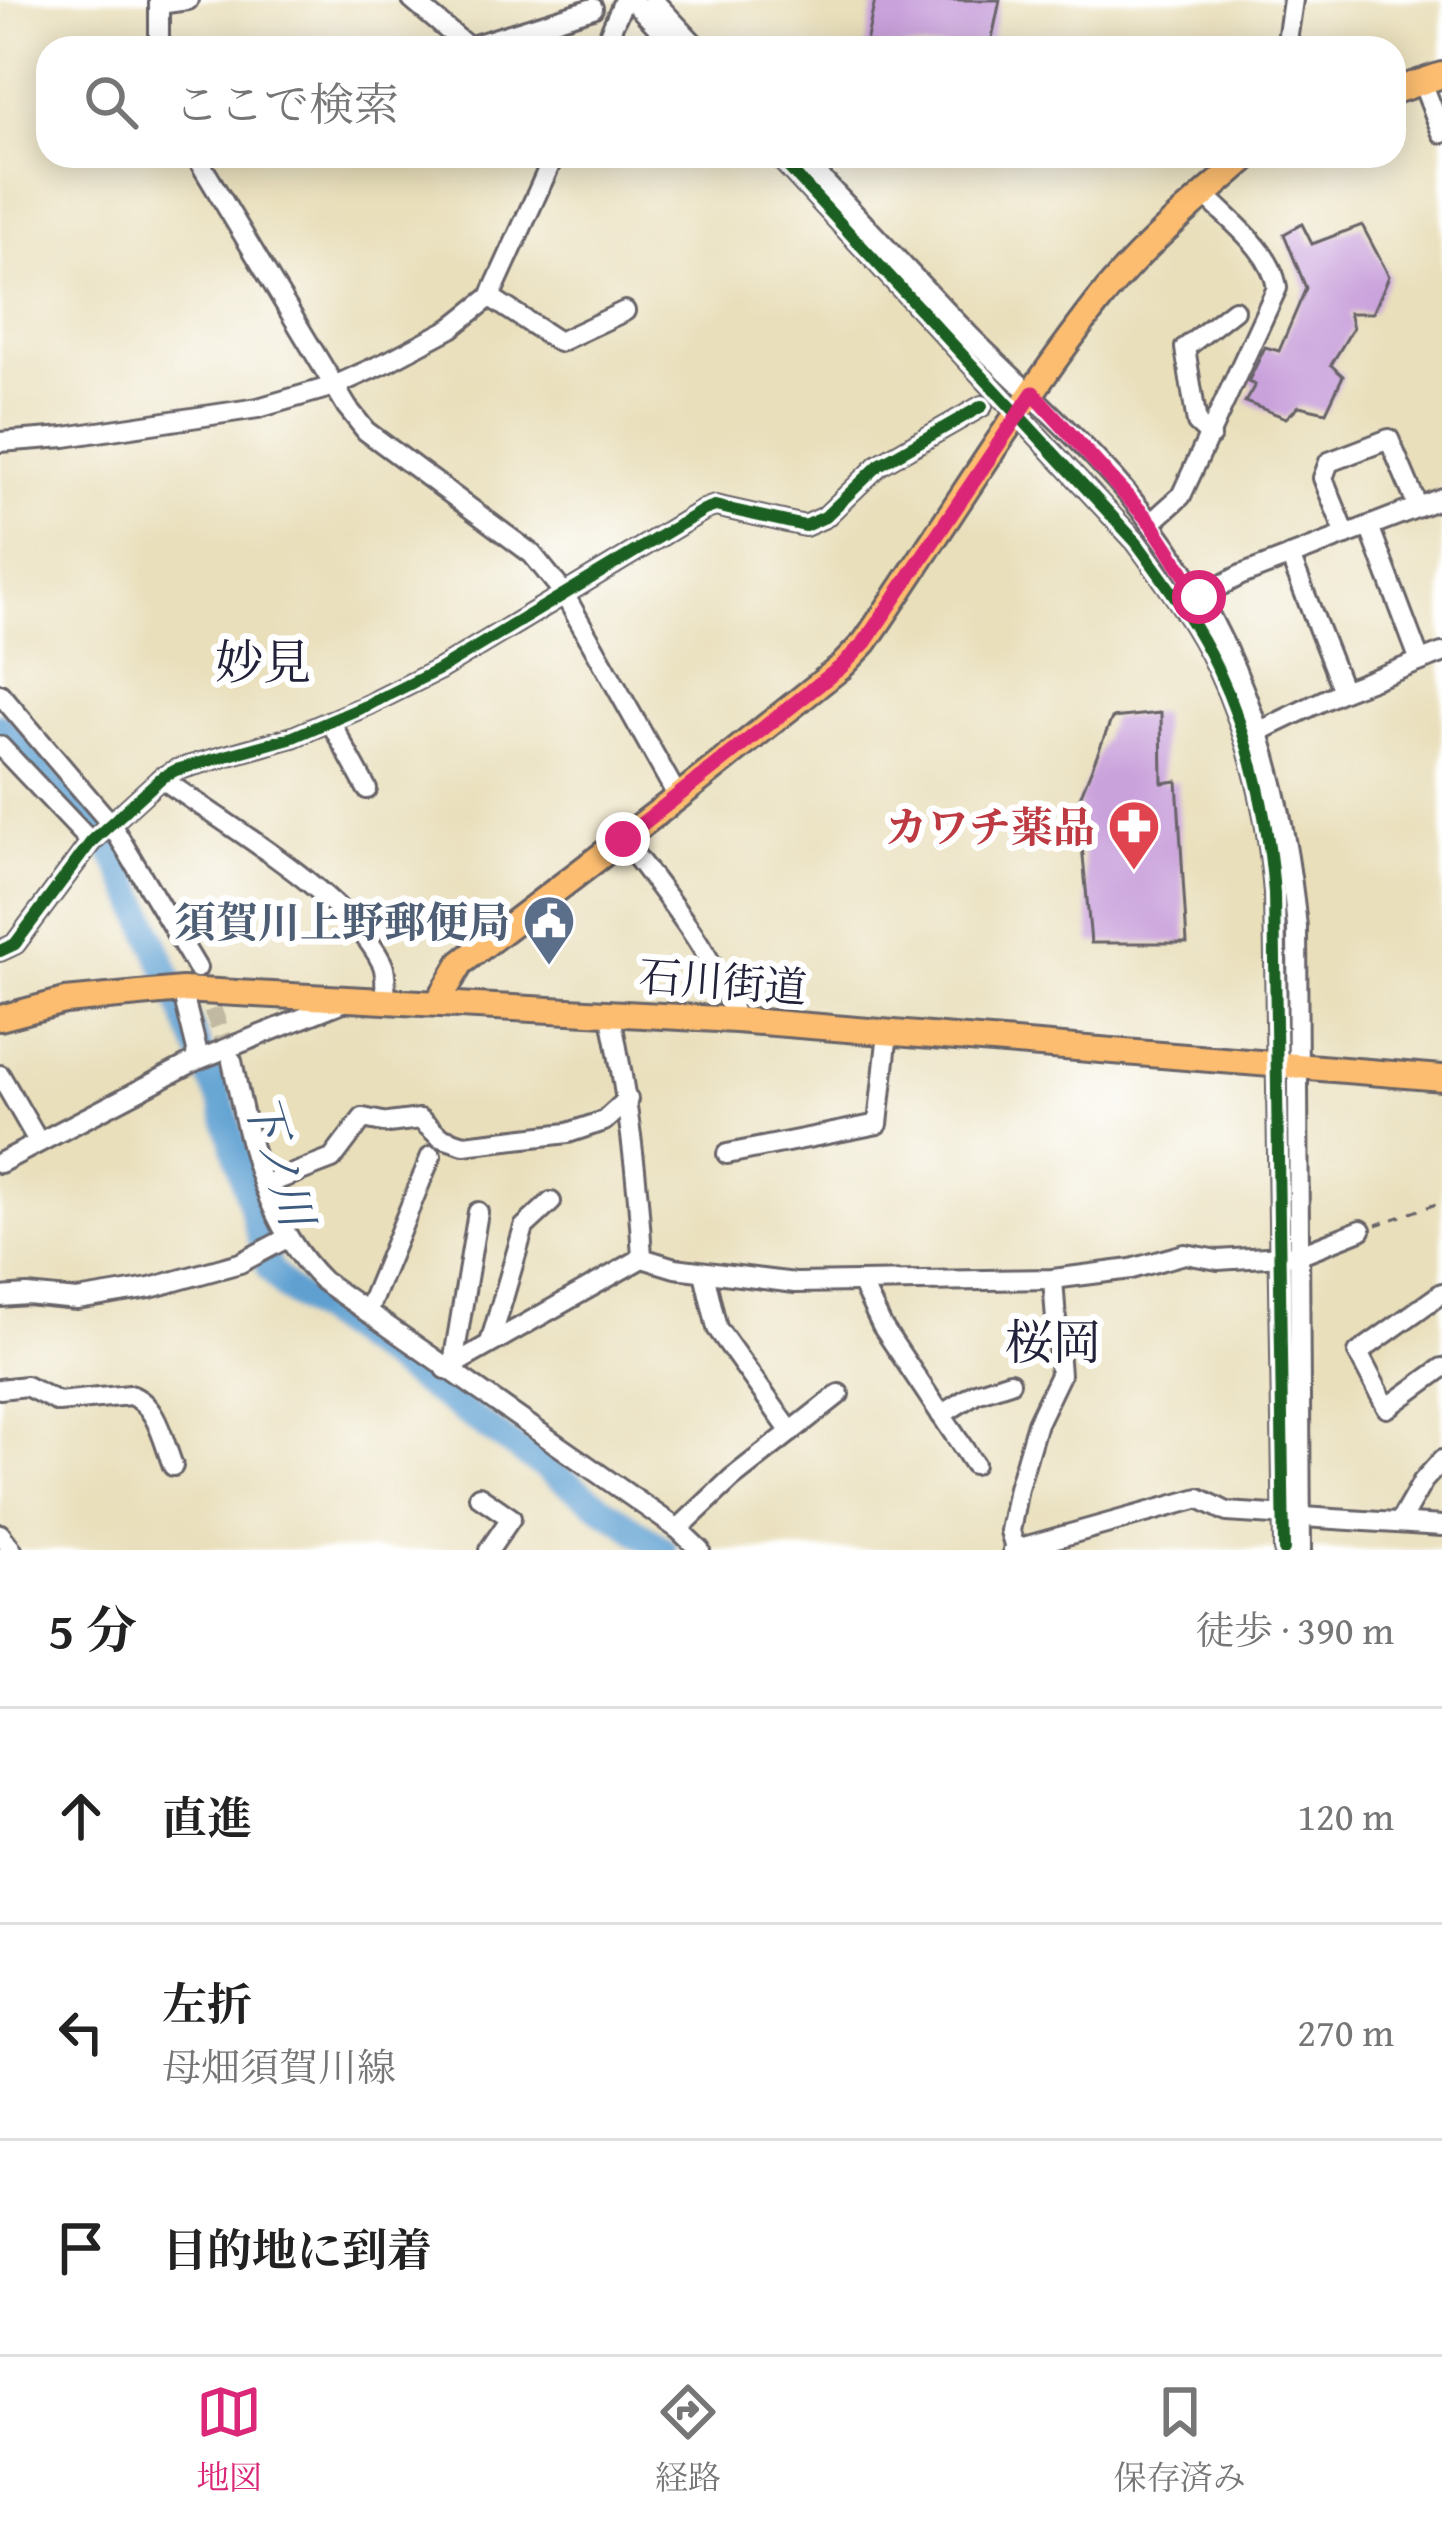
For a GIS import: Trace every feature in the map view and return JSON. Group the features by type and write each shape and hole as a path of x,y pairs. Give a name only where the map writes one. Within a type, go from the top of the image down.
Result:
{"main road":[{"path":"438,1002 461,963 678,797 841,667 865,642 1099,301 1235,168"},
{"name":"石川街道","path":"0,1018 64,1001 182,990 736,1020 1442,1078"}],"street":[{"path":"159,36 159,2 188,0"},
{"path":"412,0 455,36"},
{"path":"544,0 563,17"},
{"path":"610,36 628,0 665,36"},
{"path":"653,0 687,36"},
{"path":"1288,36 1293,0"},
{"path":"503,36 592,8"},
{"path":"1432,78 1442,133"},
{"path":"203,168 366,431 532,554 563,592 678,797"},
{"path":"0,442 168,423 258,407 334,386 451,328 490,297 549,168"},
{"path":"790,168 1024,405 1151,523 1199,597 1236,668 1260,731 1288,843 1297,927 1288,1066"},
{"path":"811,168 973,338 1060,445 1178,599 1218,669 1254,773 1272,858 1288,1066 1293,1516 1301,1550"},
{"path":"1151,523 1181,496 1277,288 1275,273 1265,258 1204,195"},
{"path":"490,297 559,342 625,311"},
{"path":"1211,436 1197,423 1185,348 1234,310"},
{"path":"0,951 15,944 91,842 161,778 331,723 440,669 715,506 805,526 825,517 879,465 982,406"},
{"path":"1346,535 1323,478 1328,462 1389,439 1418,507"},
{"path":"1199,597 1241,575 1442,498"},
{"path":"1369,526 1420,661"},
{"path":"1290,556 1343,691"},
{"path":"1260,731 1343,691 1442,653"},
{"path":"0,694 111,824 197,968"},
{"path":"331,723 367,788"},
{"path":"0,746 91,842"},
{"path":"161,778 315,888 354,925 384,966 386,1000"},
{"path":"623,839 681,917 730,1000 736,1020"},
{"path":"182,990 195,1061"},
{"path":"0,1162 195,1061 346,1001"},
{"path":"610,1012 628,1099 642,1258"},
{"path":"727,1154 878,1124 888,1033"},
{"path":"232,1061 252,1153 264,1185 286,1238 323,1281 450,1366 678,1529 700,1550"},
{"path":"0,1075 38,1141"},
{"path":"264,1185 332,1159 363,1118 388,1123 420,1119 440,1137 464,1145 568,1133 604,1120 628,1099"},
{"path":"367,1312 431,1156"},
{"path":"490,1342 524,1227 551,1202"},
{"path":"450,1366 478,1212"},
{"path":"450,1366 642,1258 758,1281 862,1285 1053,1279 1131,1269 1185,1254 1218,1260 1290,1256 1361,1230"},
{"path":"0,1297 27,1294 76,1300 150,1288 240,1264 286,1238"},
{"path":"704,1273 717,1328 791,1432"},
{"path":"1053,1279 1060,1375 1037,1423 1018,1488 1010,1531 1014,1549 1199,1498 1227,1512 1442,1526"},
{"path":"862,1285 883,1326 974,1465"},
{"path":"1442,1294 1358,1353 1388,1408 1442,1368"},
{"path":"941,1415 976,1393 1010,1382"},
{"path":"0,1388 26,1386 58,1402 140,1398 149,1407 173,1466"},
{"path":"678,1529 732,1478 839,1394"},
{"path":"1399,1523 1423,1481 1442,1460"},
{"path":"479,1496 511,1518 489,1550"},
{"path":"1284,1550 1293,1516"},
{"path":"0,1534 12,1550"}],"path":[{"path":"1361,1230 1442,1202"}],"building":[{"path":"875,0 1000,0 992,36 868,36"},
{"path":"1302,224 1312,244 1362,225 1389,276 1373,313 1349,313 1353,328 1331,365 1343,376 1326,412 1299,406 1286,418 1245,402 1255,385 1248,382 1265,347 1279,351 1306,288 1284,234"},
{"name":"カワチ薬品","path":"1161,713 1162,783 1177,781 1187,943 1091,943 1078,802 1112,718"}],"waterway":[{"name":"下ノ川","path":"0,726 113,852 138,902 222,1104 269,1268 287,1289 664,1550"}],"tunnel":[{"path":"203,984 231,1059"}],"cycle path":[{"path":"789,168 1136,542 1200,635 1239,722 1262,807 1274,893 1284,1550"},
{"path":"0,951 15,944 91,842 161,778 293,737 368,705 440,669 704,510 715,506 805,526 825,517 879,465 982,406"}],"place":[{"name":"カワチ薬品","path":"1134,872"},
{"name":"須賀川上野郵便局","path":"549,967"}],"district":[{"name":"妙見","path":"263,661"},
{"name":"桜岡","path":"1053,1341"}],"route":[{"path":"623,839 841,667 865,642 1033,393 1151,523 1199,597"}]}
